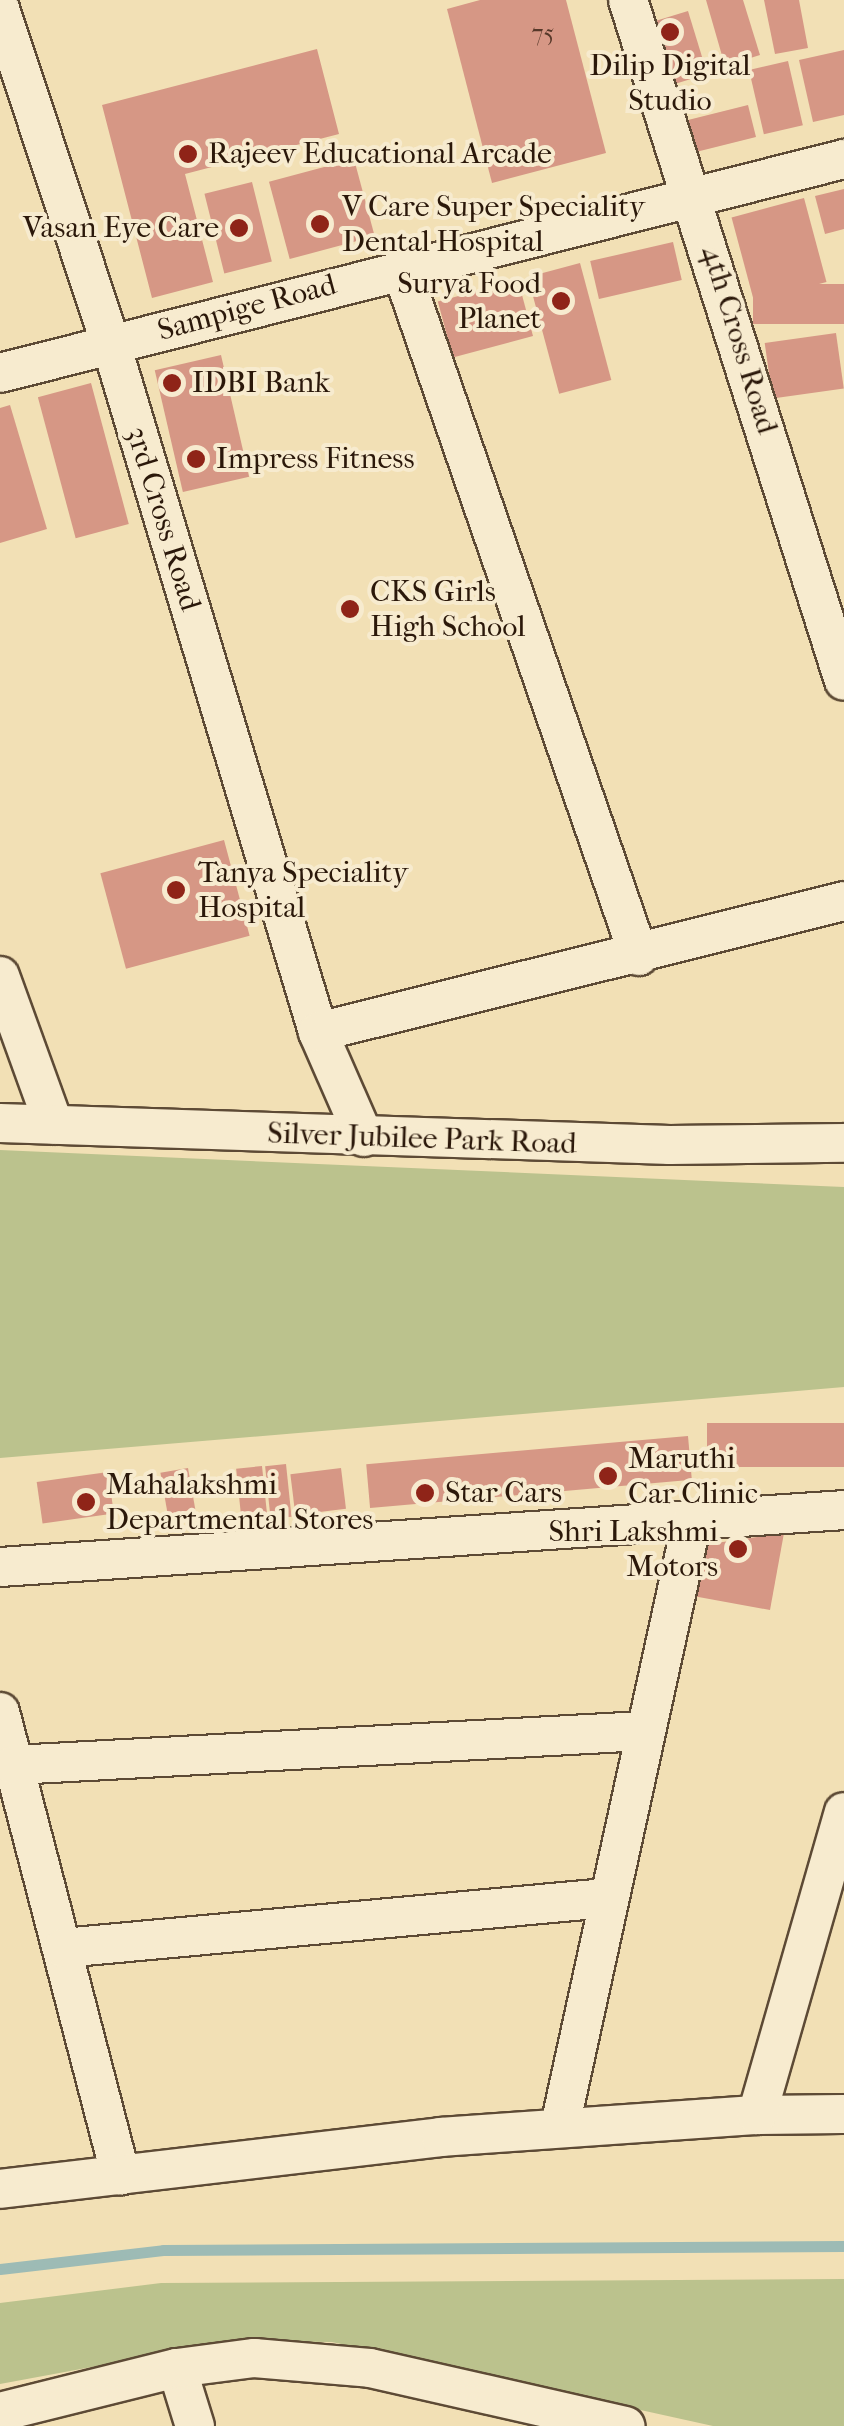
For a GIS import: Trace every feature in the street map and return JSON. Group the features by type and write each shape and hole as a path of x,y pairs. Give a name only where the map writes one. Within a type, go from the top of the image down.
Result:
{"street":[{"name":"4th Cross Road","path":"628,0 694,194 844,681"},
{"name":"3rd Cross Road","path":"0,9 111,344 318,1032 364,1137"},
{"name":"Sampige Road","path":"0,373 401,268 844,159"},
{"path":"401,268 639,956"},
{"path":"318,1032 639,956 844,901"},
{"path":"0,976 54,1125"},
{"name":"Silver Jubilee Park Road","path":"0,1123 364,1137 844,1143"},
{"path":"0,1567 844,1510"},
{"path":"560,2126 606,1898 692,1521"},
{"path":"0,1712 120,2175"},
{"path":"14,1765 644,1731"},
{"path":"757,2115 844,1812"},
{"path":"63,1948 606,1898"},
{"path":"0,2190 560,2126 844,2114"},
{"path":"0,2412 177,2368 254,2358 370,2368 626,2426"},
{"path":"177,2368 195,2426"}],"green space":[{"path":"0,1150 844,1187 844,1387 0,1458"},
{"path":"844,2279 844,2426 713,2426 332,2342 232,2341 0,2384 0,2303 161,2283"}],"building":[{"path":"480,0 566,0 606,153 492,183 447,9"},
{"path":"706,0 743,0 760,55 725,66"},
{"path":"764,0 799,0 808,48 775,54"},
{"path":"688,11 707,74 674,84 655,21"},
{"name":"Rajeev Educational Arcade","path":"317,49 339,134 185,174 213,282 152,298 102,105"},
{"path":"844,50 844,115 813,122 799,60"},
{"path":"788,61 803,125 764,134 749,70"},
{"path":"748,105 756,137 691,153 683,121"},
{"path":"354,159 375,236 290,259 269,182"},
{"name":"Vasan Eye Care","path":"252,182 272,262 224,273 204,194"},
{"path":"844,189 844,229 825,234 815,196"},
{"path":"804,198 827,282 754,301 732,217"},
{"path":"673,242 682,280 599,299 590,261"},
{"path":"580,263 611,380 559,394 528,277"},
{"path":"518,280 533,336 453,358 438,301"},
{"path":"753,284 844,284 844,324 753,324"},
{"path":"836,333 844,388 772,398 765,343"},
{"path":"221,355 249,477 183,492 155,370"},
{"path":"91,383 129,524 76,538 38,397"},
{"path":"10,405 47,529 0,543 0,408"},
{"path":"224,840 250,936 126,969 100,873"},
{"path":"707,1423 844,1423 844,1467 707,1467"},
{"path":"688,1436 692,1480 370,1508 366,1464"},
{"path":"286,1464 292,1517 271,1519 265,1466"},
{"path":"262,1466 268,1519 242,1521 236,1469"},
{"path":"188,1468 195,1509 168,1514 160,1473"},
{"path":"341,1468 346,1509 295,1515 290,1474"},
{"path":"108,1472 114,1514 43,1524 37,1482"},
{"path":"784,1533 770,1610 693,1596 702,1545"}],"waterway":[{"path":"0,2269 163,2250 844,2246"}],"place":[{"name":"Dilip Digital Studio","path":"670,32"},
{"name":"Rajeev Educational Arcade","path":"188,154"},
{"name":"V Care Super Speciality Dental Hospital","path":"320,224"},
{"name":"Vasan Eye Care","path":"239,228"},
{"name":"Surya Food Planet","path":"561,301"},
{"name":"IDBI Bank","path":"172,383"},
{"name":"Impress Fitness","path":"196,459"},
{"name":"CKS Girls High School","path":"350,609"},
{"name":"Tanya Speciality Hospital","path":"176,890"},
{"name":"Maruthi Car Clinic","path":"608,1476"},
{"name":"Star Cars","path":"425,1493"},
{"name":"Mahalakshmi Departmental Stores","path":"86,1502"},
{"name":"Shri Lakshmi Motors","path":"738,1549"}]}
